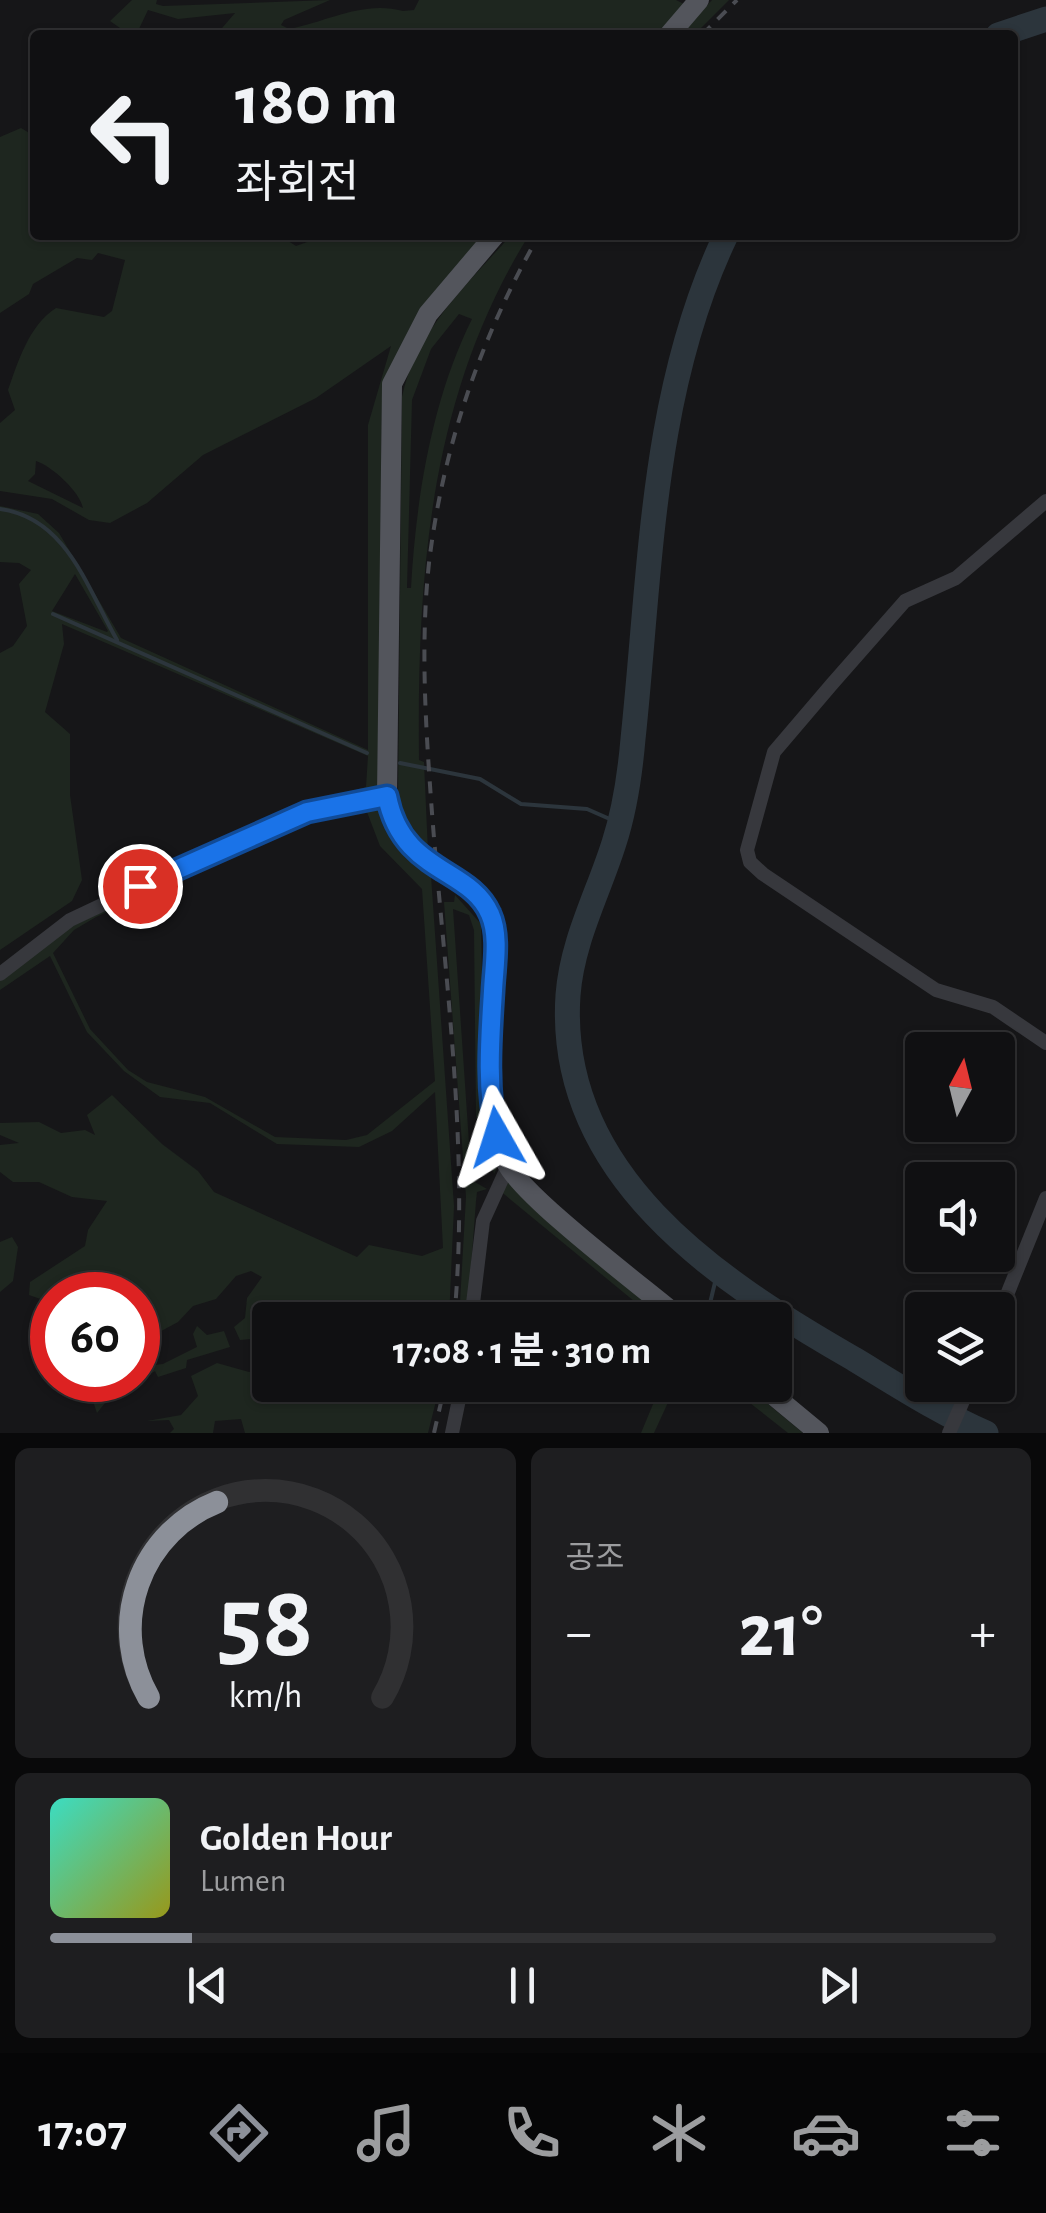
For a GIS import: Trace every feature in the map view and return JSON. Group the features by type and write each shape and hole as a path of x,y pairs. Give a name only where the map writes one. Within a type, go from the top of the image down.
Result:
{"main road":[{"path":"673,30 699,0"},
{"path":"491,240 428,314 392,384 387,796 394,824 407,842 478,898 490,913 495,945 493,1120 508,1166 662,1302"},
{"path":"781,1402 818,1433"}],"street":[{"path":"1046,501 956,578 905,601 820,698 774,752 747,850 750,862 763,874 936,990 993,1007 1046,1044"},
{"path":"0,974 70,920 248,836 307,812 387,796"},
{"path":"473,1302 483,1220 508,1166"},
{"path":"1008,1292 1046,1198"},
{"path":"452,1433 458,1402"},
{"path":"949,1433 962,1402"}],"shaded area":[{"path":"132,0 157,0 156,4 163,6 330,0 284,20 281,25 289,29 360,10 414,10 419,0 676,0 684,4 661,30 220,30 235,13 178,19 148,10 138,30 123,30 110,21"},
{"path":"712,0 729,0 699,30 685,30"},
{"path":"21,128 30,133 30,240 287,240 296,246 313,240 480,240 437,291 411,330 382,398 378,787 201,852 295,807 366,787 368,756 62,624 64,644 45,712 70,734 70,795 82,880 72,901 0,950 0,653 13,646 27,626 19,584 31,570 19,563 0,562 0,506 38,514 59,533 121,638 368,750 368,425 391,346 316,398 203,455 147,503 110,523 89,520 52,499 0,491 0,423 15,410 8,390 39,324 56,308 104,317 112,311 125,260 98,253 92,260 77,258 33,284 29,294 0,313 0,137","holes":["36,461 50,468 77,495 83,508 28,481 35,474","75,574 108,631 52,611"]},
{"path":"507,240 526,240 495,296 469,359 436,489 421,623 419,691 419,760 424,762 428,852 401,813 398,795 402,397 419,350 461,291","holes":["459,314 472,319 458,350 428,450 411,588 407,588 412,400 431,349"]},
{"path":"368,803 378,805 397,846 431,876 454,1206 450,1302 252,1302 252,1339 240,1340 234,1327 245,1318 247,1298 262,1277 251,1271 236,1276 216,1299 193,1306 178,1322 160,1332 160,1272 45,1272 85,1246 88,1230 107,1201 72,1197 39,1182 13,1182 0,1172 0,1145 19,1143 0,1135 0,1123 39,1122 61,1133 85,1130 95,1135 87,1115 112,1095 162,1144 198,1171 214,1192 357,1257 369,1245 422,1256 443,1248 435,1092 392,1131 359,1147 277,1144 210,1103 160,1097 124,1071 87,1032 50,956 0,990 0,978 68,928 292,821","holes":["348,812 367,812 380,846 422,889 435,1081 367,1135 346,1140 275,1137 205,1097 147,1082 128,1070 90,1029 53,953 74,930 96,917 265,838"]},
{"path":"455,895 481,924 485,1125 497,1168 494,1174 476,1116 474,930 469,915 453,909 470,1157 473,1181 487,1189 477,1192 468,1302 460,1302 466,1197 444,902 454,902"},
{"path":"510,1183 647,1302 635,1302 499,1190"},
{"path":"12,1237 18,1247 13,1281 0,1292 0,1242"},
{"path":"197,1326 207,1335 224,1331 230,1347 187,1360 186,1368 160,1376 160,1364 197,1347 193,1334"},
{"path":"217,1363 252,1371 252,1402 436,1402 428,1433 245,1433 241,1419 215,1421 213,1433 170,1433 174,1429 169,1420 147,1421 181,1415 198,1396 191,1376"},
{"path":"93,1402 106,1402 97,1413"},
{"path":"654,1402 668,1402 654,1433 641,1433"},
{"path":"749,1402 766,1402 803,1433 788,1433"}],"waterway":[{"path":"1013,30 1046,19"},
{"path":"724,240 701,295 668,419 651,546 629,778 618,830 570,975 571,1059 588,1116 617,1168 655,1214 700,1256 802,1328 935,1408 986,1433"},
{"path":"0,509 23,515 59,541 117,640"},
{"path":"53,614 367,753"},
{"path":"400,763 480,779 521,804 587,809 612,820 623,816"},
{"path":"710,1302 717,1274"}],"railway":[{"path":"707,30 737,0"},
{"path":"455,1302 457,1130 428,751 426,594 435,519 468,393 499,313 536,240"},
{"path":"434,1433 441,1402"}],"route":[{"path":"140,886 307,812 387,796 394,824 407,842 478,898 490,913 495,945 492,1097 497,1137"}]}
